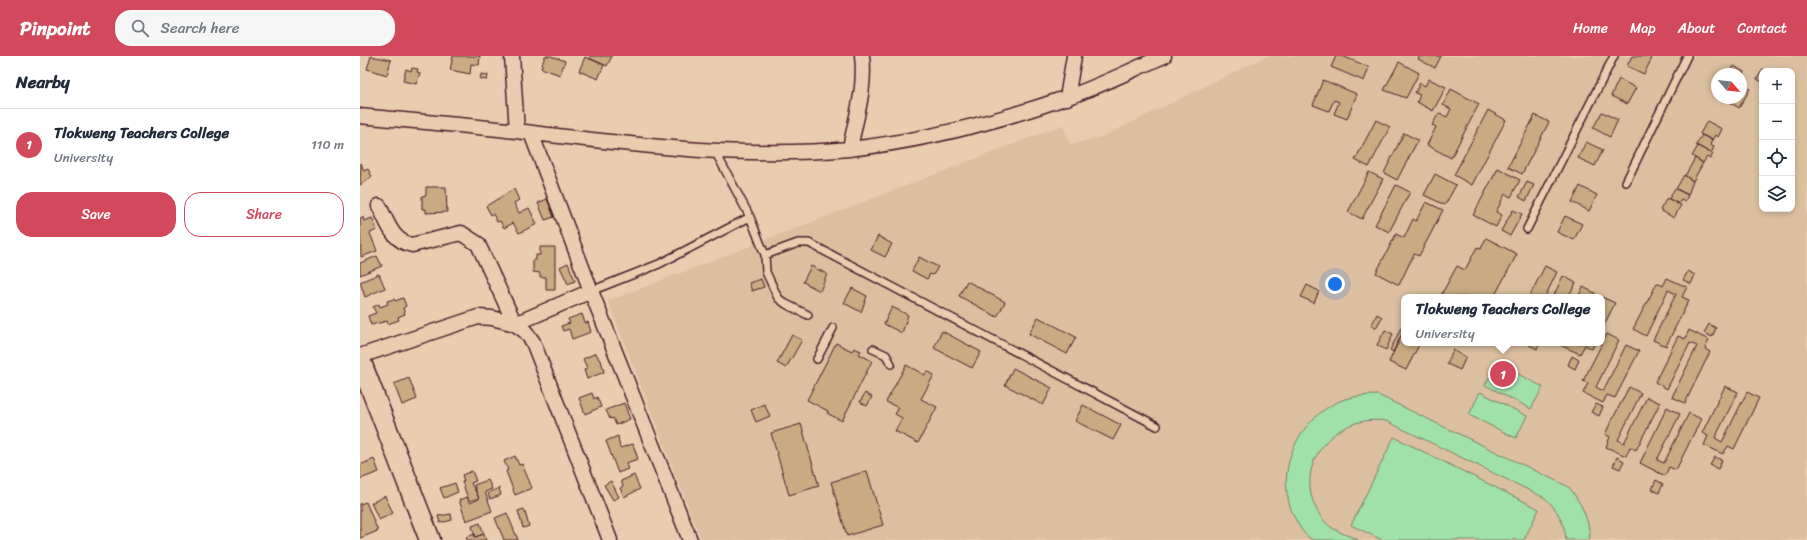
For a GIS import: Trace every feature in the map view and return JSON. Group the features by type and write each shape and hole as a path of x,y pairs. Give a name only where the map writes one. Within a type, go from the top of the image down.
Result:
{"street":[{"path":"512,56 517,131"},
{"path":"850,148 861,92 864,69 862,56"},
{"path":"1066,98 1074,56"},
{"path":"360,116 760,153 850,148 918,138 997,119 1066,98 1164,56"},
{"path":"531,133 591,291 690,540"},
{"path":"379,206 394,236 406,244 412,245 461,233 478,244 516,324"},
{"path":"516,324 591,291"},
{"path":"360,356 478,317 492,318 516,324 525,331 534,342 610,540"},
{"path":"360,360 430,540"}],"lane":[{"path":"1527,229 1614,56"},
{"path":"1626,182 1687,56"},
{"path":"715,150 750,217 765,255 766,272 778,298 786,304 808,315"},
{"path":"591,291 659,264 750,217"},
{"path":"765,255 798,243 809,243 1157,426"},
{"path":"817,359 833,328"},
{"path":"873,349 886,355 891,364"}],"shaded area":[{"path":"1267,56 1807,56 1807,540 701,540 608,301 1063,125 1070,145 1104,136"}],"green space":[{"path":"1497,363 1543,387 1531,409 1485,385"},
{"path":"1480,392 1527,416 1516,438 1469,415"},
{"path":"1378,395 1569,487 1587,519 1590,540 1566,540 1560,517 1545,498 1386,421 1365,421 1346,427 1331,437 1319,451 1312,468 1310,486 1314,505 1329,526 1358,540 1313,540 1309,538 1296,521 1288,497 1286,479 1289,462 1295,446 1303,431 1315,417 1329,407 1349,398"},
{"path":"1394,437 1539,509 1524,540 1382,540 1351,525"}],"building":[{"path":"371,56 391,60 387,75 367,69"},
{"path":"453,56 480,56 479,65 471,64 470,74 450,70"},
{"path":"545,56 551,56 565,61 560,75 541,68"},
{"path":"590,56 612,56 607,66 589,58"},
{"path":"1336,56 1342,56 1369,67 1364,81 1331,67"},
{"path":"1420,56 1441,56 1435,68 1418,59"},
{"path":"1632,56 1648,56 1652,58 1644,74 1627,66"},
{"path":"585,57 604,65 598,79 579,71"},
{"path":"1399,62 1419,73 1406,98 1384,90"},
{"path":"412,68 418,69 417,72 420,73 416,84 403,81 406,69 411,71"},
{"path":"481,74 488,75 487,80 480,79"},
{"path":"1429,79 1446,87 1433,111 1417,102 1420,95 1415,93 1420,83 1425,86"},
{"path":"1619,79 1636,88 1627,104 1611,96"},
{"path":"1323,80 1357,94 1347,119 1334,114 1339,102 1334,100 1329,111 1313,105"},
{"path":"1747,87 1750,89 1747,94"},
{"path":"1451,89 1479,104 1451,158 1427,145 1436,127 1432,125 1439,113 1447,117 1451,109 1443,105"},
{"path":"1733,104 1741,104 1739,108"},
{"path":"1488,110 1506,120 1472,185 1454,175"},
{"path":"1602,112 1618,120 1610,137 1593,128"},
{"path":"1535,115 1549,122 1522,174 1508,167"},
{"path":"1376,120 1390,127 1369,167 1355,160"},
{"path":"1707,121 1722,129 1718,137 1715,135 1712,140 1700,134"},
{"path":"1404,133 1418,140 1397,180 1384,173"},
{"path":"1702,135 1712,140 1710,145 1714,147 1711,153 1696,145"},
{"path":"1586,142 1603,150 1595,166 1578,158"},
{"path":"1698,146 1713,154 1710,159 1707,157 1703,163 1692,156"},
{"path":"1695,158 1703,163 1693,181 1685,176"},
{"path":"361,163 364,171 368,169 372,177 360,185"},
{"path":"1498,168 1520,180 1511,197 1505,194 1496,212 1502,215 1496,227 1473,215"},
{"path":"1369,172 1383,179 1362,219 1348,212"},
{"path":"1435,174 1456,185 1445,205 1424,195"},
{"path":"1684,175 1693,181 1688,195 1676,189"},
{"path":"1527,182 1534,185 1526,201 1519,197"},
{"path":"1396,185 1410,192 1389,232 1375,225"},
{"path":"1580,186 1597,195 1589,211 1572,202"},
{"path":"426,187 446,187 447,212 426,213 426,209 422,209 422,196 426,195"},
{"path":"1675,188 1688,195 1685,202 1681,200 1678,204 1669,199"},
{"path":"514,189 519,200 514,203 519,213 529,208 537,224 519,233 513,223 504,228 500,221 497,222 493,214 491,215 486,206"},
{"path":"1667,198 1681,205 1674,218 1660,210"},
{"path":"547,199 554,217 545,220 538,203"},
{"path":"1426,202 1443,210 1419,256 1414,254 1399,285 1376,273 1396,234 1404,238 1413,219 1416,221"},
{"path":"1513,210 1522,214 1510,236 1501,231"},
{"path":"1565,216 1582,224 1574,240 1557,232"},
{"path":"363,217 364,221 372,218 377,230 370,233 377,251 361,257 360,218"},
{"path":"878,236 892,244 885,257 871,250"},
{"path":"1486,238 1517,254 1496,294 1442,294 1457,266 1465,270 1477,247 1481,249"},
{"path":"540,247 555,247 555,290 546,290 546,277 540,277 540,273 533,272 533,260 536,260 536,255 540,255"},
{"path":"377,256 382,266 360,275 360,263"},
{"path":"919,257 938,267 933,275 930,274 927,279 912,271"},
{"path":"568,263 575,281 568,284 560,267"},
{"path":"811,266 827,274 820,291 803,282"},
{"path":"1545,266 1557,272 1546,294 1531,294"},
{"path":"1688,271 1695,275 1691,284 1683,280"},
{"path":"379,274 385,288 365,297 360,282"},
{"path":"1563,276 1576,283 1570,294 1554,294"},
{"path":"1667,278 1687,287 1682,297 1689,300 1666,346 1653,340 1676,294 1668,290 1646,336 1633,329 1657,283 1663,286"},
{"path":"761,279 764,287 752,291 749,283"},
{"path":"967,281 1005,302 997,317 959,296"},
{"path":"1307,285 1319,291 1314,303 1301,297"},
{"path":"1583,287 1595,293 1594,294 1580,294"},
{"path":"852,288 867,296 861,312 844,303"},
{"path":"403,298 406,306 403,308 405,314 398,317 399,320 388,324 387,321 371,325 368,316 376,313 373,307 379,304 380,307 388,304 387,301 394,299 395,301"},
{"path":"1605,298 1615,303 1605,323"},
{"path":"892,307 908,315 902,333 884,324"},
{"path":"582,314 585,323 588,322 591,332 572,339 569,329 563,331 561,326 570,323 568,319"},
{"path":"1377,314 1382,317 1376,328 1371,326"},
{"path":"1038,317 1076,337 1067,354 1029,334"},
{"path":"1709,324 1716,328 1712,337 1704,333"},
{"path":"1401,328 1401,336 1393,352 1390,350"},
{"path":"1385,330 1393,334 1386,350 1377,345"},
{"path":"1689,330 1709,340 1705,349 1710,352 1685,403 1672,397 1697,346 1690,343 1667,389 1655,382 1678,336 1685,339"},
{"path":"942,331 981,352 972,368 934,348"},
{"path":"1607,334 1619,340 1596,387 1603,391 1626,345 1639,351 1615,398 1607,395 1603,403 1583,393 1588,383 1583,381 1601,346 1605,346 1605,338"},
{"path":"792,335 802,340 786,368 777,363"},
{"path":"1401,336 1401,346 1418,346 1406,370 1389,362"},
{"path":"836,343 852,351 854,348 861,351 859,354 872,361 842,421 827,413 828,411 807,400"},
{"path":"1531,346 1538,346 1537,349"},
{"path":"1562,346 1584,346 1580,354"},
{"path":"1587,346 1594,346 1592,349"},
{"path":"1453,350 1466,357 1460,370 1447,364"},
{"path":"596,353 600,361 601,360 604,372 587,379 584,370 587,368 583,359"},
{"path":"1572,356 1579,360 1575,369 1568,365"},
{"path":"906,365 925,375 927,371 934,375 921,399 937,407 918,443 895,431 902,418 895,414 899,408 886,402"},
{"path":"1013,368 1052,388 1043,405 1005,385"},
{"path":"409,378 417,399 402,405 394,384"},
{"path":"1725,386 1738,392 1715,438 1722,442 1747,392 1759,398 1734,449 1728,446 1723,454 1704,445 1708,436 1702,433"},
{"path":"1629,387 1641,393 1618,440 1624,443 1647,397 1660,403 1636,450 1630,447 1626,456 1606,447 1610,437 1605,434"},
{"path":"592,393 594,399 597,397 601,407 585,414 579,398"},
{"path":"865,393 872,397 867,406 860,402"},
{"path":"624,403 630,419 616,425 613,418 610,419 606,410"},
{"path":"764,404 770,416 756,422 751,410"},
{"path":"1596,404 1603,407 1599,416 1591,412"},
{"path":"1083,405 1121,425 1113,440 1075,421"},
{"path":"1667,407 1680,414 1657,460 1664,463 1689,413 1701,419 1676,470 1669,467 1665,476 1640,463"},
{"path":"801,424 819,486 789,495 771,433"},
{"path":"618,436 620,448 633,444 638,459 626,463 628,469 618,473 606,441"},
{"path":"515,456 519,465 522,464 532,488 515,495 504,461"},
{"path":"1617,457 1624,461 1620,469 1613,466"},
{"path":"1715,457 1722,460 1718,469 1710,465"},
{"path":"374,459 379,472 360,479 360,465"},
{"path":"472,471 476,481 471,483 479,498 469,501 462,482 464,481 462,475"},
{"path":"867,471 883,525 847,536 831,482"},
{"path":"634,475 640,489 624,497 620,488 623,486 621,481"},
{"path":"488,480 492,489 485,492 492,511 466,521 459,500 467,497 470,503 479,499 474,485"},
{"path":"1656,480 1663,484 1659,493 1652,489"},
{"path":"611,481 619,497 613,500 604,485"},
{"path":"455,483 458,492 444,498 440,488"},
{"path":"499,488 501,495 490,499 488,493"},
{"path":"385,496 393,513 379,520 371,503"},
{"path":"366,502 378,531 360,538 360,504"},
{"path":"524,509 529,526 523,528 518,511"},
{"path":"507,513 518,540 504,540 495,518"},
{"path":"451,514 452,520 440,523 438,516"},
{"path":"480,523 484,534 475,537 472,526"},
{"path":"475,534 475,537 484,534 486,540 467,540 466,537"}],"place":[{"name":"Tlokweng Teachers College","path":"1503,374"}]}
